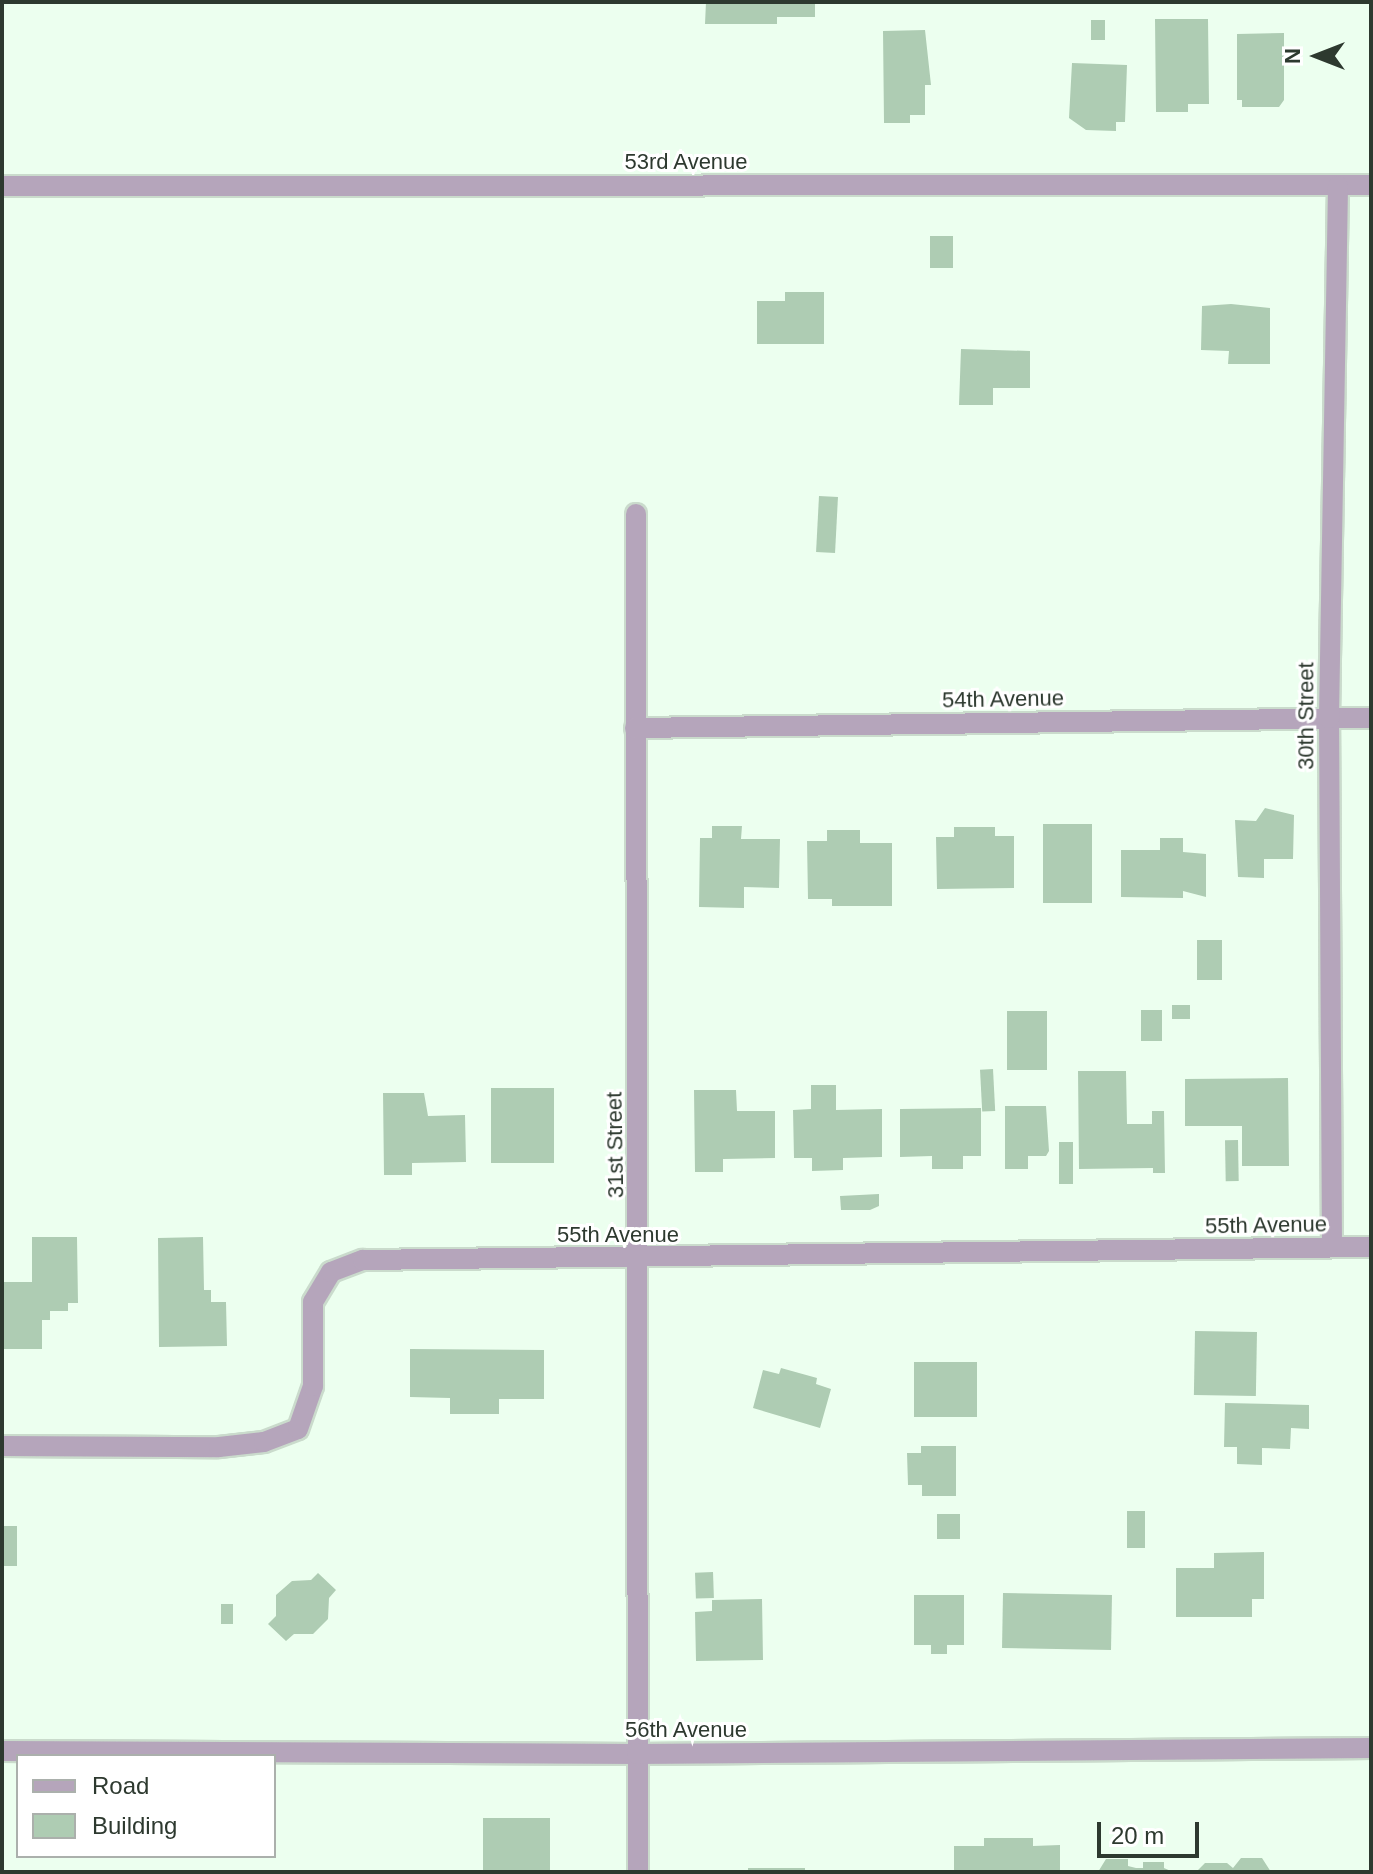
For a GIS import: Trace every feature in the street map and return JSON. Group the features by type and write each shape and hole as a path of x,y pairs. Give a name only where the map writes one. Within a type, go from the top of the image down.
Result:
{"street":[{"name":"53rd Avenue","path":"2,186 1371,185"},
{"name":"30th Street","path":"1332,1247 1329,718 1338,186"},
{"name":"31st Street","path":"636,514 640,1260 638,1872"},
{"name":"54th Avenue","path":"635,728 1371,718"},
{"name":"55th Avenue","path":"2,1446 219,1447 264,1442 298,1429 313,1386 313,1302 331,1272 363,1260 640,1260 1371,1247"},
{"name":"56th Avenue","path":"2,1751 637,1754 1371,1748"}],"building":[{"path":"706,2 815,2 815,17 777,17 777,24 705,24"},
{"path":"1155,19 1208,19 1209,104 1188,104 1188,112 1156,112"},
{"path":"1091,20 1105,20 1105,40 1091,40"},
{"path":"925,30 931,85 925,85 925,115 910,115 910,123 884,123 883,31"},
{"path":"1284,33 1284,100 1279,107 1242,107 1242,100 1237,100 1237,34"},
{"path":"1072,63 1127,65 1125,122 1116,122 1116,131 1086,130 1069,118"},
{"path":"930,236 953,236 953,268 930,268"},
{"path":"785,292 824,292 824,344 757,344 757,301 785,301"},
{"path":"1231,304 1270,308 1270,364 1228,364 1229,351 1201,350 1202,306"},
{"path":"961,349 1030,351 1030,388 993,388 993,405 959,405"},
{"path":"819,496 838,497 835,553 816,552"},
{"path":"1265,808 1294,815 1293,859 1264,859 1264,878 1238,877 1235,820 1256,821"},
{"path":"1043,824 1092,824 1092,903 1043,903"},
{"path":"712,826 742,826 741,839 780,839 779,888 744,887 744,908 699,907 700,838 712,838"},
{"path":"954,827 995,827 995,836 1014,836 1014,888 937,889 936,837 954,837"},
{"path":"827,830 860,830 860,843 892,843 892,906 832,906 832,899 808,899 807,841 827,841"},
{"path":"1160,838 1183,838 1183,852 1206,854 1206,897 1183,891 1183,898 1121,897 1121,850 1160,850"},
{"path":"1197,940 1222,940 1222,980 1197,980"},
{"path":"1172,1005 1190,1005 1190,1019 1172,1019"},
{"path":"1141,1010 1162,1010 1162,1041 1141,1041"},
{"path":"1007,1011 1047,1011 1047,1070 1007,1070"},
{"path":"993,1069 995,1111 982,1112 980,1070"},
{"path":"1078,1071 1126,1071 1127,1124 1152,1124 1152,1111 1164,1111 1165,1173 1153,1173 1153,1168 1079,1169"},
{"path":"1288,1078 1289,1166 1242,1166 1242,1126 1185,1126 1185,1079"},
{"path":"811,1085 836,1085 836,1110 882,1109 882,1157 843,1158 843,1170 812,1171 812,1158 794,1158 793,1110 811,1109"},
{"path":"491,1088 554,1088 554,1163 491,1163"},
{"path":"694,1090 736,1090 737,1111 775,1111 775,1158 723,1159 723,1172 695,1172"},
{"path":"383,1093 424,1093 428,1116 465,1115 466,1162 412,1163 412,1175 384,1175"},
{"path":"1005,1106 1046,1106 1049,1151 1046,1156 1028,1156 1028,1169 1005,1169"},
{"path":"981,1108 981,1156 963,1156 963,1169 932,1169 932,1156 900,1157 900,1109"},
{"path":"1225,1140 1238,1140 1239,1181 1226,1181"},
{"path":"1059,1142 1073,1142 1073,1184 1059,1184"},
{"path":"879,1194 879,1206 870,1210 841,1210 840,1196"},
{"path":"32,1237 77,1237 78,1303 68,1303 68,1311 50,1311 50,1320 42,1320 42,1349 2,1349 2,1282 32,1282"},
{"path":"203,1237 204,1290 211,1290 211,1302 226,1302 227,1346 159,1347 158,1238"},
{"path":"1195,1331 1257,1332 1256,1396 1194,1395"},
{"path":"410,1349 544,1350 544,1399 499,1399 499,1414 450,1414 450,1398 410,1397"},
{"path":"914,1362 977,1362 977,1417 914,1417"},
{"path":"781,1368 817,1378 816,1384 831,1389 820,1428 753,1408 763,1370 779,1374"},
{"path":"1225,1403 1309,1405 1309,1429 1291,1428 1290,1449 1262,1448 1262,1465 1237,1464 1237,1447 1224,1447"},
{"path":"921,1446 956,1446 956,1496 922,1496 922,1485 908,1485 907,1453 921,1453"},
{"path":"1127,1511 1145,1511 1145,1548 1127,1548"},
{"path":"937,1514 960,1514 960,1539 937,1539"},
{"path":"2,1526 17,1526 17,1566 2,1566"},
{"path":"1264,1552 1264,1599 1252,1599 1252,1617 1176,1617 1176,1568 1214,1568 1214,1553"},
{"path":"713,1572 714,1598 696,1599 695,1573"},
{"path":"318,1573 336,1590 329,1598 328,1619 313,1634 294,1634 286,1641 268,1624 276,1616 276,1595 292,1581 311,1580"},
{"path":"1003,1593 1112,1595 1111,1650 1002,1648"},
{"path":"914,1595 964,1595 964,1645 947,1645 947,1654 931,1654 931,1645 914,1645"},
{"path":"762,1599 763,1660 696,1661 695,1612 712,1611 712,1600"},
{"path":"221,1604 233,1604 233,1624 221,1624"},
{"path":"483,1818 550,1818 550,1872 483,1872"},
{"path":"984,1838 1033,1838 1033,1846 1060,1845 1060,1872 954,1872 954,1846 984,1846"},
{"path":"1241,1858 1262,1858 1271,1872 1196,1872 1205,1863 1227,1863 1233,1868"},
{"path":"1106,1859 1128,1859 1128,1866 1136,1868 1143,1868 1143,1862 1164,1862 1164,1868 1173,1872 1098,1872"},
{"path":"748,1868 805,1868 805,1872 748,1872"}]}
